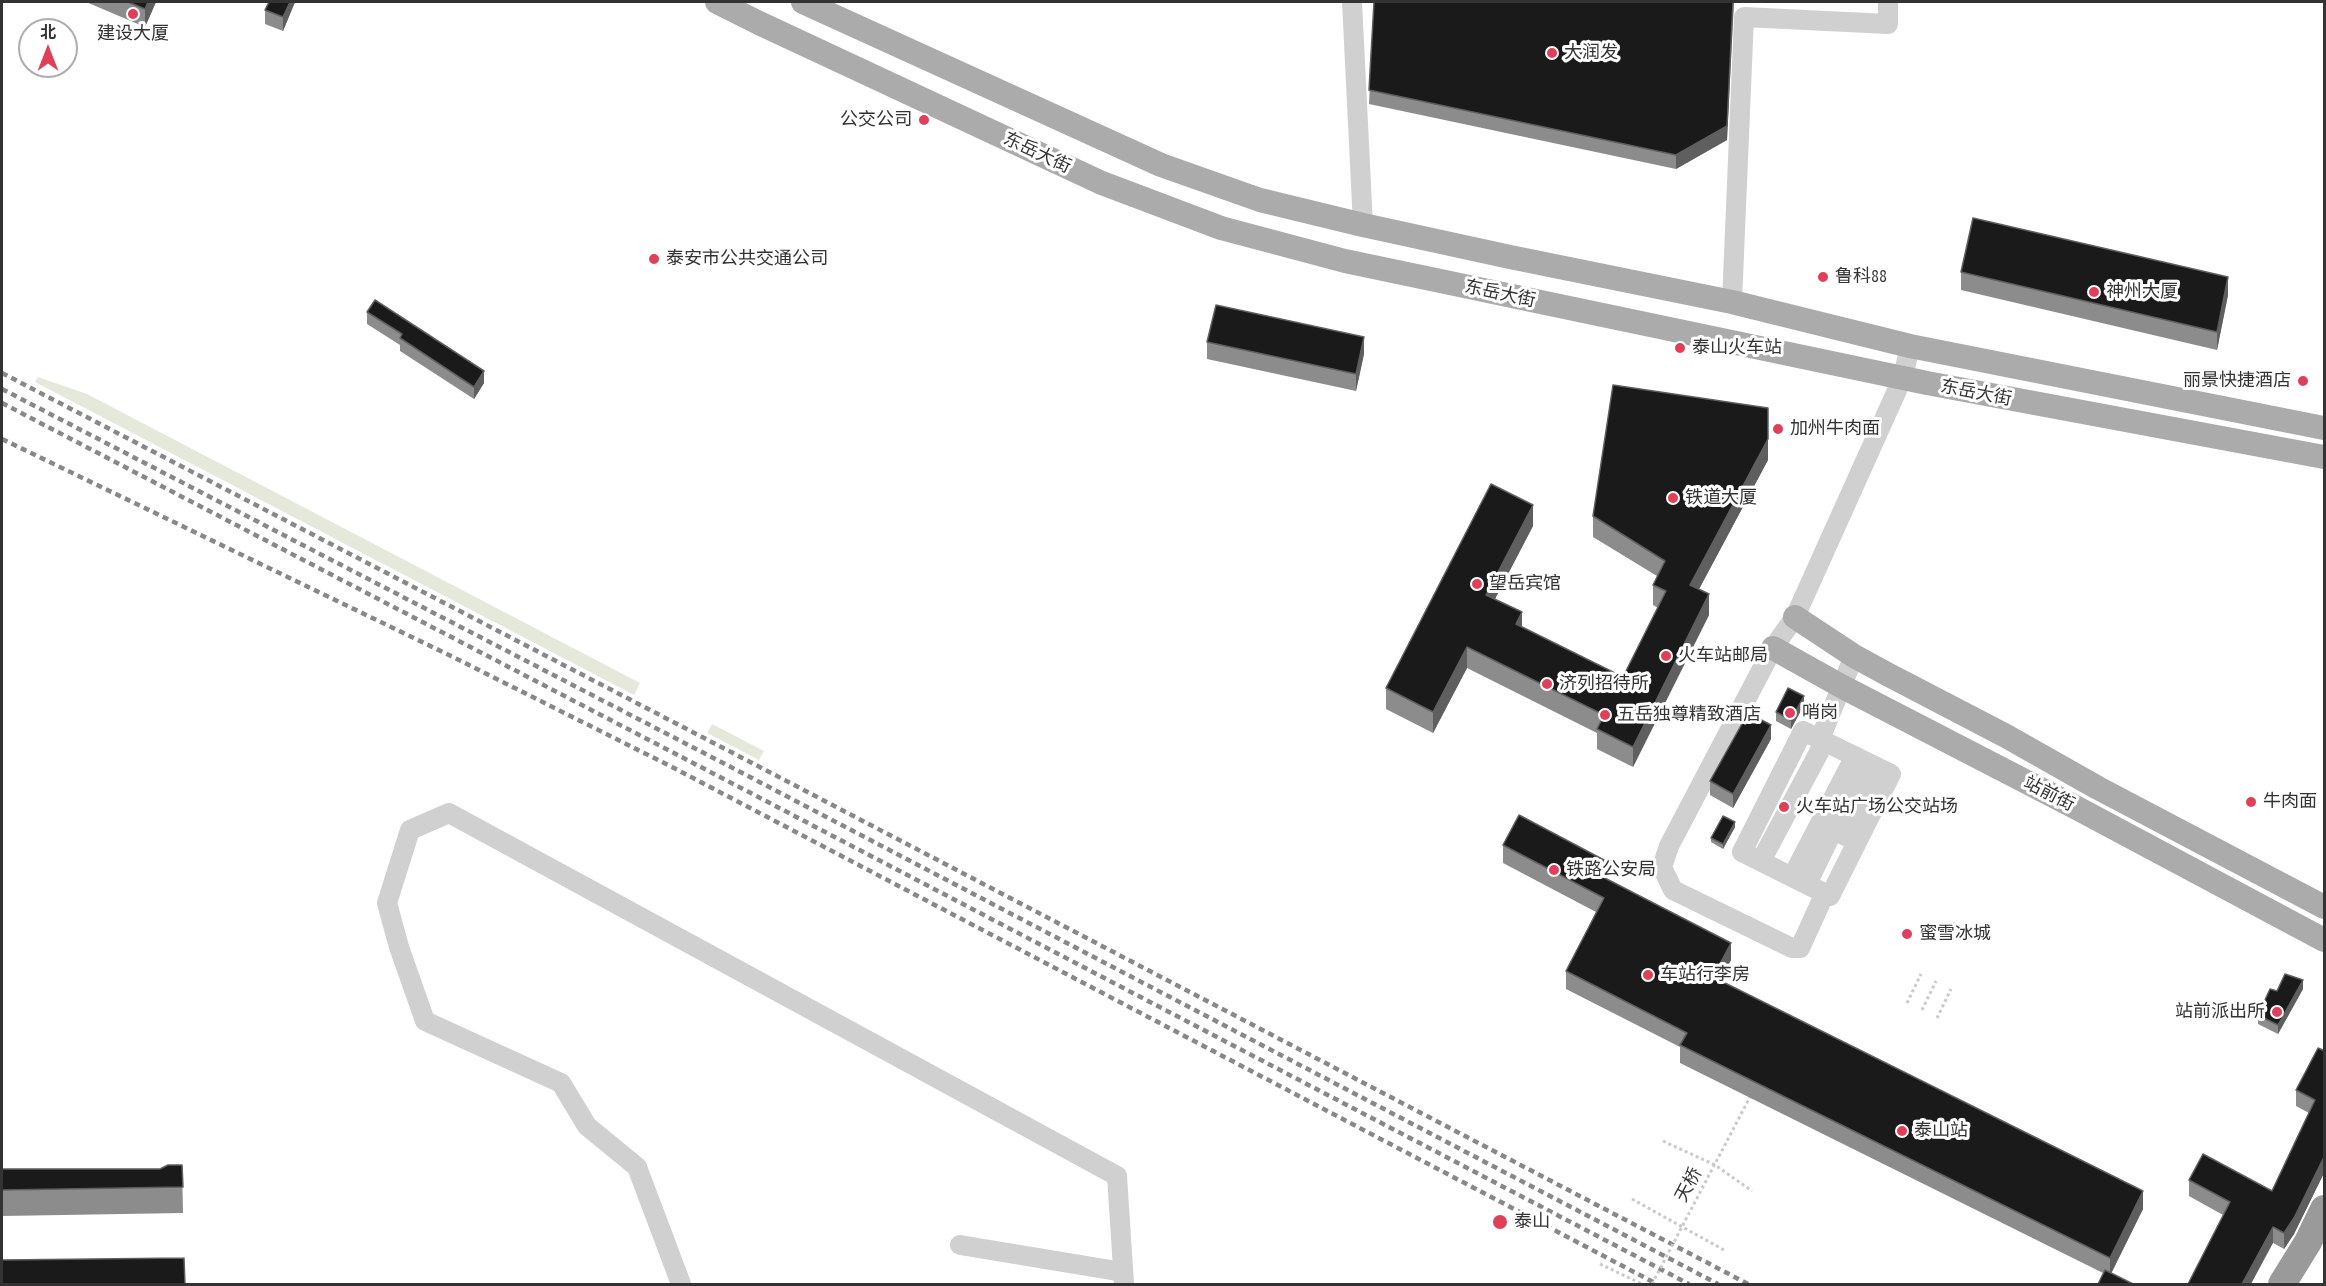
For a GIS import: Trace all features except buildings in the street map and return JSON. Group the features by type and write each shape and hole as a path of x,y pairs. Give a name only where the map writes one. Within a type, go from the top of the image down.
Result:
{"highway":[{"path":"2282,1284 2325,1209"},
{"path":"2303,1284 2325,1243"}],"main road":[{"name":"东岳大街","path":"717,2 1102,183 1221,228 1345,261 1903,377 1927,384 2325,457"},
{"name":"东岳大街","path":"803,2 1161,165 1260,200 1363,225 1732,302 1910,346 2325,428"},
{"name":"站前街","path":"1795,617 1854,656 2318,901"},
{"name":"站前街","path":"1773,648 1840,686 2075,807 2325,940"}],"street":[{"path":"1352,2 1363,225"},
{"path":"1732,302 1744,17 1888,24 1888,2"},
{"path":"1854,656 1840,686 1842,750 1789,875 1800,948 1792,948 1673,890 1662,867 1668,846 1773,648 1795,617 1903,377 1910,346"},
{"path":"1789,875 1842,750"},
{"path":"1789,875 1842,750"},
{"path":"681,1284 637,1167 587,1126 561,1083 425,1022 399,947 387,903 410,830 449,813 1117,1176 1124,1278 960,1245"}],"path":[{"path":"1907,1003 1921,974"},
{"path":"1922,1010 1936,981"},
{"path":"1937,1018 1951,989"},
{"name":"天桥","path":"1652,1284 1749,1097"},
{"path":"1663,1141 1715,1165 1752,1191"},
{"path":"1632,1199 1683,1225 1724,1250"},
{"path":"1600,1264 1642,1284"}],"shaded area":[{"path":"38,377 87,394 640,683 634,695 35,382"},
{"path":"712,724 764,751 759,760 707,733"}],"railway":[{"path":"2,373 1748,1284"},
{"path":"2,389 750,777 1718,1284"},
{"path":"2,403 1689,1284"},
{"path":"2,439 449,655 672,767 1657,1284"}],"place":[{"name":"建设大厦","path":"133,14"},
{"name":"大润发","path":"1552,53"},
{"name":"公交公司","path":"924,120"},
{"name":"泰安市公共交通公司","path":"654,259"},
{"name":"鲁科88","path":"1823,277"},
{"name":"神州大厦","path":"2094,292"},
{"name":"泰山火车站","path":"1680,348"},
{"name":"丽景快捷酒店","path":"2303,381"},
{"name":"加州牛肉面","path":"1778,429"},
{"name":"铁道大厦","path":"1673,498"},
{"name":"望岳宾馆","path":"1477,584"},
{"name":"火车站邮局","path":"1666,656"},
{"name":"济列招待所","path":"1547,684"},
{"name":"哨岗","path":"1790,713"},
{"name":"五岳独尊精致酒店","path":"1605,715"},
{"name":"牛肉面","path":"2251,802"},
{"name":"火车站广场公交站场","path":"1784,807"},
{"name":"铁路公安局","path":"1554,870"},
{"name":"蜜雪冰城","path":"1907,934"},
{"name":"车站行李房","path":"1648,975"},
{"name":"站前派出所","path":"2277,1012"},
{"name":"泰山站","path":"1902,1131"},
{"name":"泰山","path":"1500,1222"}]}
